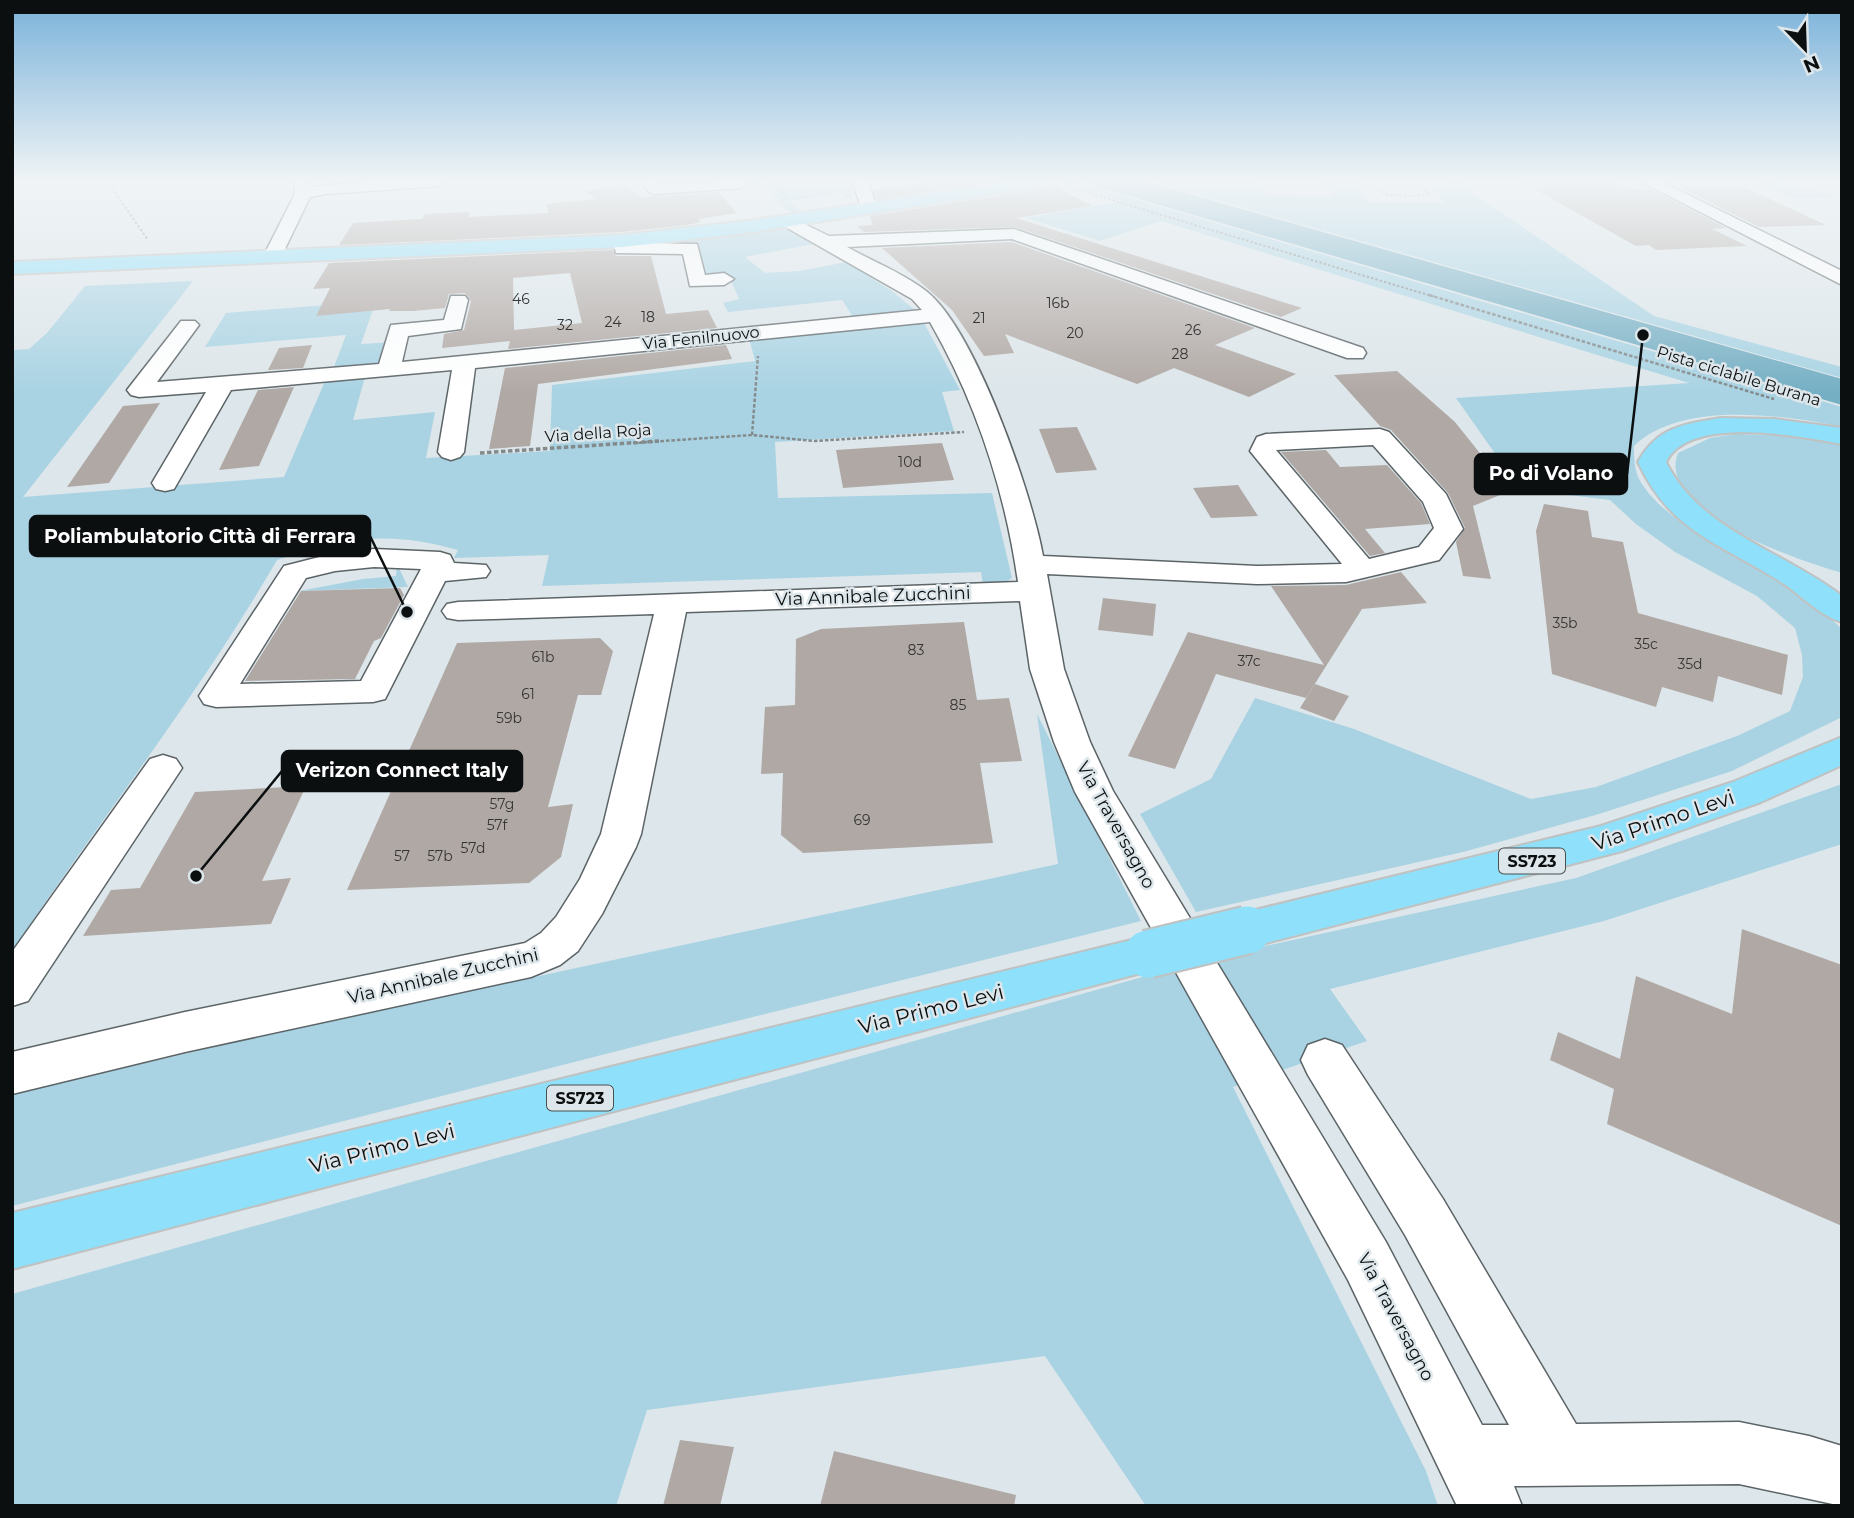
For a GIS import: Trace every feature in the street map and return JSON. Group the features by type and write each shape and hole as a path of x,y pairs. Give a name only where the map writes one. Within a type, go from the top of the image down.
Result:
{"main road":[{"path":"12,268 352,252"},
{"path":"1842,436 1774,426 1736,425 1703,429 1676,437 1661,447 1652,462 1660,484 1675,502 1698,521 1791,575 1842,612"},
{"path":"1753,554 1842,580"},
{"name":"Via Primo Levi","path":"12,1241 1607,840 1747,792 1831,759"}],"street":[{"path":"692,252 696,282 724,279"},
{"name":"Via Traversagno","path":"842,252 909,288 937,315 959,353 992,430 1016,497 1047,669 1072,742 1094,792 1367,1261 1478,1481 1559,1454 1739,1453 1809,1467 1842,1477"},
{"path":"1065,252 1287,330"},
{"path":"1788,252 1842,279"},
{"path":"389,369 400,330 454,325 458,300"},
{"name":"Via Fenilnuovo","path":"188,325 139,390 465,362 937,315"},
{"path":"451,452 465,362"},
{"path":"165,483 223,383"},
{"name":"Via Annibale Zucchini","path":"458,611 672,604 1031,577 1346,573 1429,554 1449,529 1436,500 1380,437 1266,442 1263,451 1362,569"},
{"path":"392,557 440,561 434,572 373,691 216,696 295,572 335,562 392,557"},
{"path":"434,572 475,571"},
{"name":"Via Annibale Zucchini","path":"12,1073 185,1032 531,960 549,951 562,940 571,927 610,860 621,834 672,604"},
{"path":"12,988 163,768"},
{"path":"1325,1060 1423,1217 1559,1454"}],"path":[{"path":"157,252 163,260"},
{"name":"Pista ciclabile Burana","path":"1285,252 1776,400"},
{"path":"751,333 758,354 752,435"},
{"name":"Via della Roja","path":"451,452 450,455 752,435 814,441 992,430"}],"shaded area":[{"path":"696,252 772,252 745,257 765,273 800,271 846,262 892,291 916,311 853,317 842,300 728,312 723,303 739,299 732,283 723,275 701,277"},
{"path":"1262,252 1314,252 1842,407 1842,427 1792,418 1734,415 1705,417 1678,422 1654,431 1634,446 1638,477 1664,508 1688,526 1793,590 1842,629 1842,717 1732,771 1599,814 1463,852 1196,912 1140,814 1211,779 1255,698 1354,729 1531,799 1596,787 1737,736 1790,711 1803,677 1802,655 1795,628 1757,596 1675,552 1636,524 1610,500 1520,489 1456,398 1689,383"},
{"path":"1320,252 1393,252 1842,379 1842,405"},
{"path":"1398,252 1559,252 1654,316 1842,367 1842,378"},
{"path":"193,281 23,497 284,477 325,381 365,377 353,420 435,412 426,458 550,451 552,385 755,361 749,338 923,321 960,390 942,392 954,431 775,442 778,498 992,493 1012,578 1002,584 983,585 981,572 542,586 549,555 454,558 458,550 409,540 387,539 367,539 326,546 277,560 182,709 12,951 12,350 29,349 47,333 85,286"},
{"path":"376,301 361,344 394,342 387,362 334,367 346,335 205,347 226,313"},
{"path":"1736,434 1803,436 1842,443 1842,573 1795,558 1736,531 1709,514 1688,495 1677,475 1678,453 1710,438"},
{"path":"397,564 408,587 299,591 396,576"},
{"path":"1037,714 1141,921 668,1038 12,1206 12,1094 248,1039 1058,864"},
{"path":"1842,784 1842,844 1604,921 1330,989 1367,1041 1233,1087 1426,1471 1438,1506 1146,1506 1045,1356 647,1410 616,1506 12,1506 12,1294 1210,958 1576,878"}],"building":[{"path":"614,252 616,256 651,256 666,314 708,310 717,328 508,349 510,341 442,348 444,334 464,330 471,301 465,293 449,294 445,308 413,311 389,311 390,309 316,316 330,288 313,289 329,263","holes":["570,273 582,323 514,330 513,278"]},
{"path":"886,252 1040,252 1255,328 1215,345 1296,374 1249,397 1174,368 1137,384 1005,334 1014,353 984,356 952,310"},
{"path":"1088,252 1124,252 1302,308 1281,317"},
{"path":"312,345 303,368 268,370 279,348"},
{"path":"726,345 732,359 538,384 530,446 489,449 505,368"},
{"path":"1397,371 1455,422 1510,491 1473,506 1491,579 1463,576 1456,542 1465,528 1448,493 1391,430 1380,426 1334,375"},
{"path":"294,387 259,466 219,470 258,390"},
{"path":"160,403 109,483 67,487 123,406"},
{"path":"1077,427 1097,470 1056,473 1039,429"},
{"path":"942,443 954,480 843,488 836,450"},
{"path":"1326,450 1340,467 1387,465 1421,503 1430,524 1365,529 1385,553 1370,556 1281,452"},
{"path":"1238,485 1258,516 1211,518 1193,488"},
{"path":"1544,504 1588,511 1592,537 1623,542 1638,613 1788,655 1782,695 1718,676 1713,702 1662,687 1656,707 1552,674 1536,531"},
{"path":"1401,572 1427,603 1362,609 1306,698 1216,674 1175,769 1128,756 1188,632 1324,665 1271,586 1346,585"},
{"path":"400,588 404,595 381,638 374,641 355,679 245,681 301,591"},
{"path":"1103,598 1156,604 1153,636 1098,630"},
{"path":"964,622 977,700 1009,698 1022,761 980,763 993,843 803,853 781,835 783,773 761,774 765,707 795,705 796,639 821,629"},
{"path":"600,638 613,651 601,695 578,695 548,807 573,804 561,857 529,883 347,890 457,643"},
{"path":"1315,684 1349,696 1334,721 1300,708"},
{"path":"306,786 262,881 291,878 271,924 83,936 111,890 140,888 195,792"},
{"path":"1742,929 1842,965 1842,1226 1607,1124 1614,1089 1550,1060 1558,1032 1620,1059 1636,976 1732,1014"},
{"path":"680,1440 734,1447 720,1506 663,1506"},
{"path":"834,1451 1016,1495 1014,1506 820,1506"}],"place":[{"name":"Po di Volano","path":"1643,335"},
{"name":"Poliambulatorio Città di Ferrara","path":"407,612"},
{"name":"Verizon Connect Italy","path":"196,876"}]}
